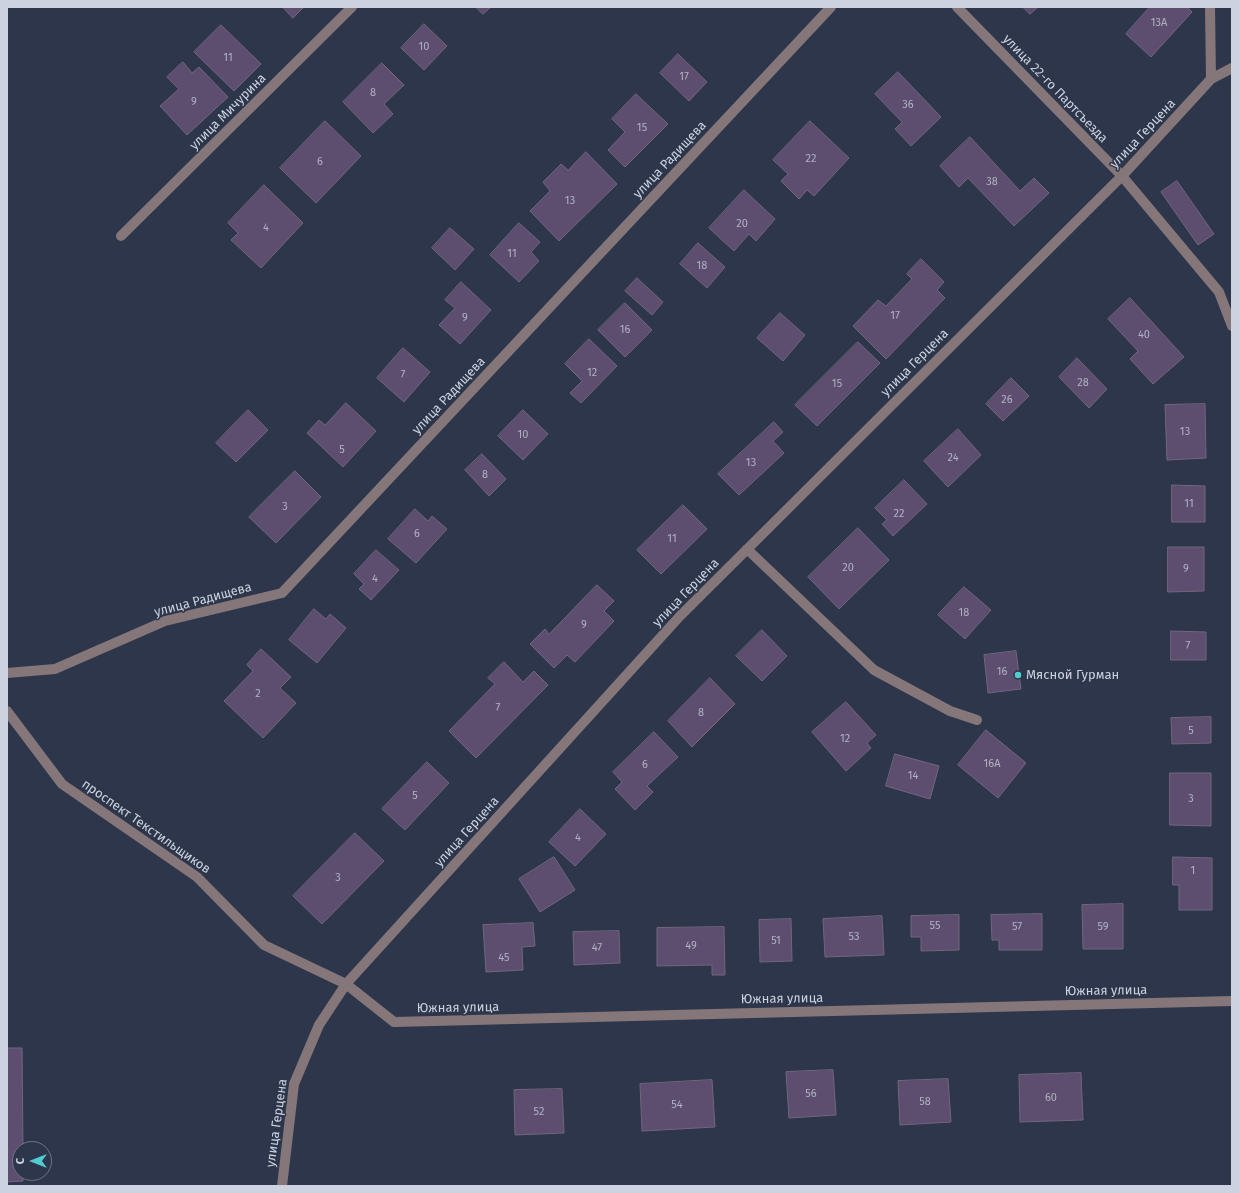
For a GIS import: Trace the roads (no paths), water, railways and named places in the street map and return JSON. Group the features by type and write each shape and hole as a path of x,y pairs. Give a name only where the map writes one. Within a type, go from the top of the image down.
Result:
{"street":[{"name":"улица Мичурина","path":"122,236 352,7"},
{"name":"улица Радищева","path":"7,673 55,669 164,621 282,593 832,7"},
{"name":"улица 22-го Партсъезда","path":"956,7 1122,176 1219,292 1232,326"},
{"path":"1210,7 1211,79"},
{"name":"улица Герцена","path":"282,1186 294,1084 319,1025 346,984 680,616 1122,176 1211,79 1232,68"},
{"path":"747,549 874,670 950,711 977,720"},
{"name":"проспект Текстильщиков","path":"7,711 62,784 197,877 264,944 346,984"},
{"name":"Южная улица","path":"346,984 394,1022 1232,1001"}],"place":[{"name":"Мясной Гурман","path":"1018,675"}]}
